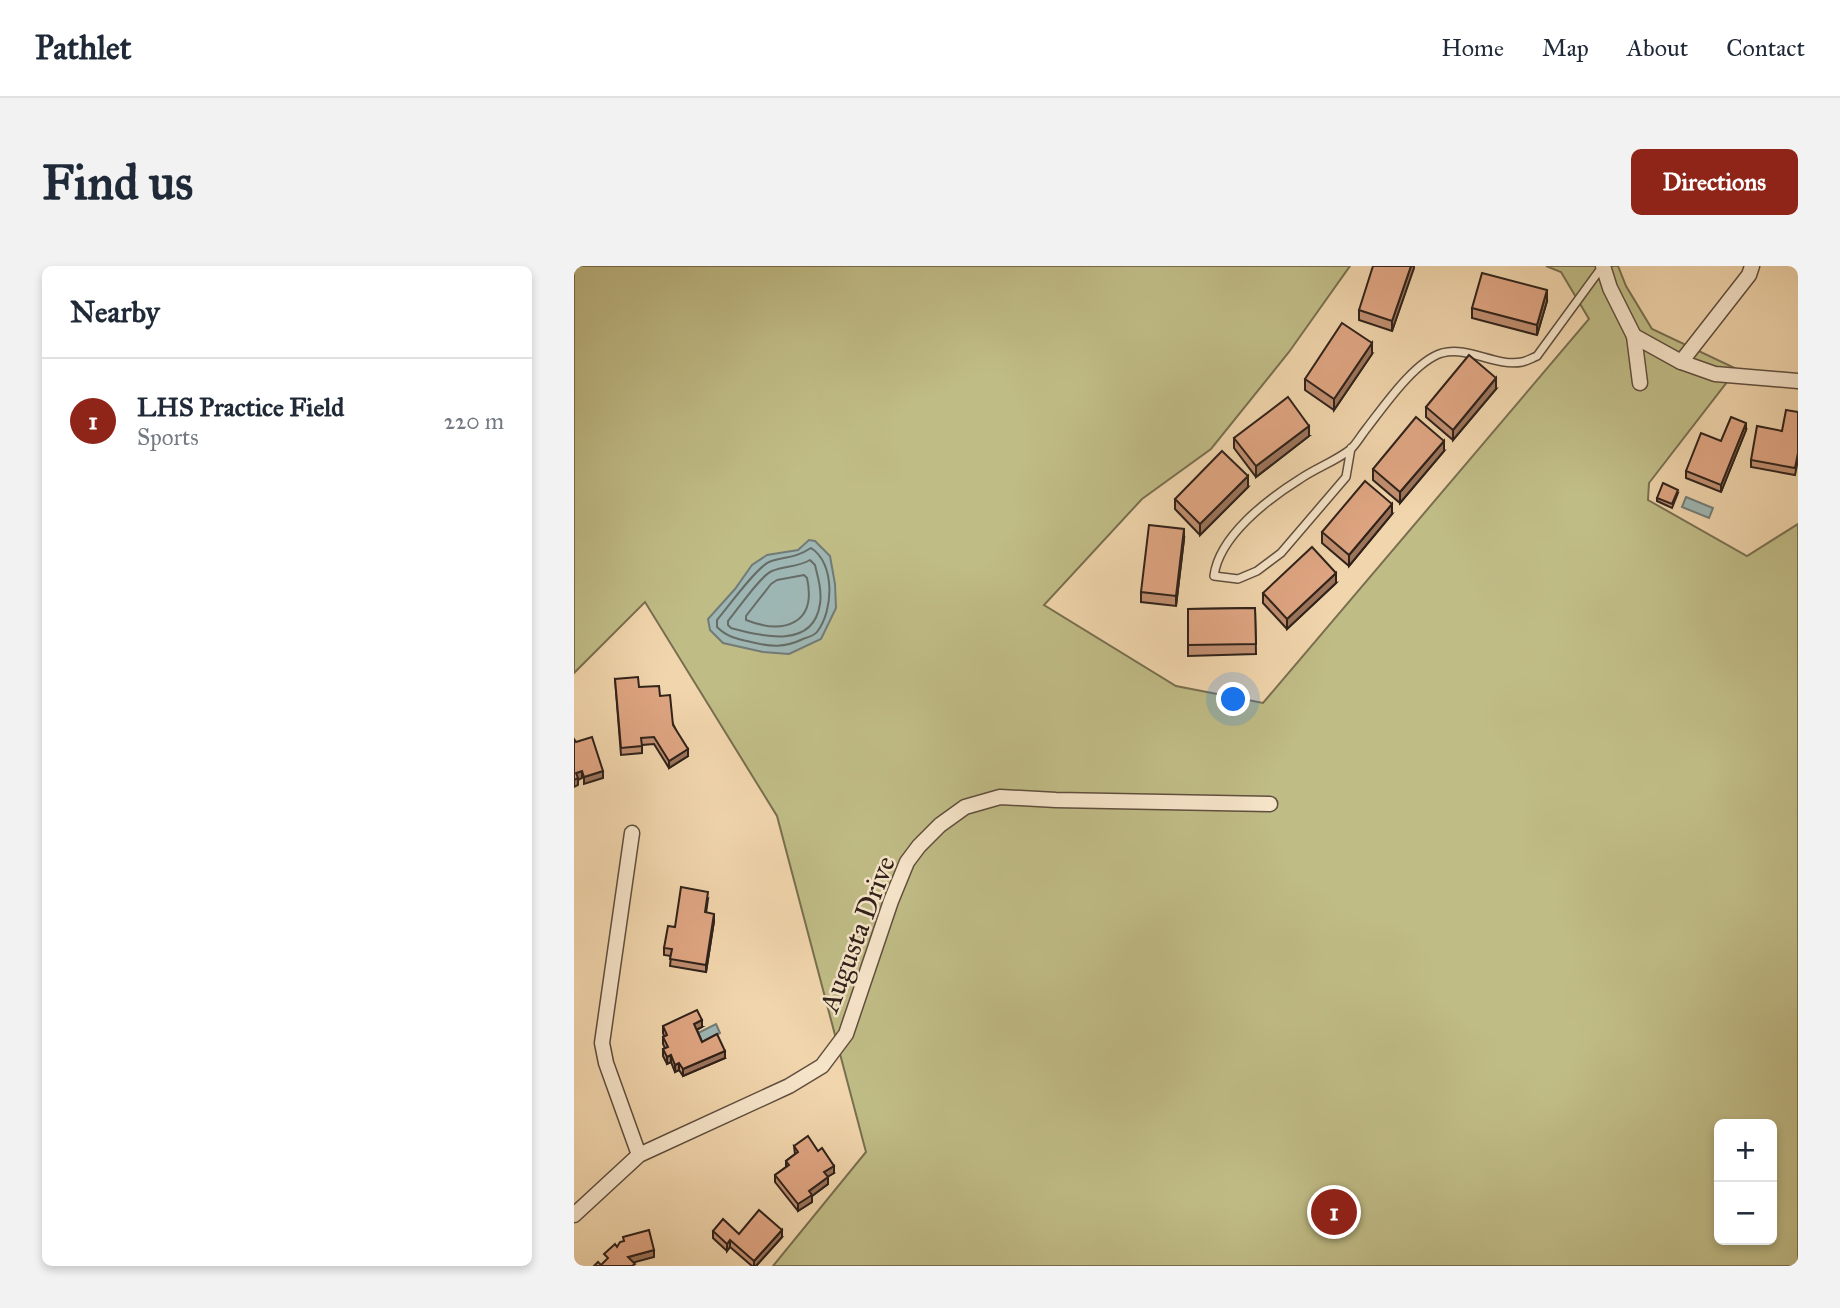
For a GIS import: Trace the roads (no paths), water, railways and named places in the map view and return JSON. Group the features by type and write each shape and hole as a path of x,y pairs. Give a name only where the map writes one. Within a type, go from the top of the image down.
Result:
{"street":[{"path":"1603,266 1634,336 1640,383"},
{"path":"1681,362 1749,275 1752,266"},
{"path":"1634,336 1681,362 1715,374 1798,381"},
{"name":"Augusta Drive","path":"574,1215 639,1155 789,1086 822,1066 846,1034 907,862 940,825 965,807 1000,797 1270,804"},
{"path":"632,833 602,1043 606,1063 639,1155"}],"lane":[{"path":"1352,448 1346,477 1281,553 1257,571 1238,579 1214,576 1215,564 1226,545 1254,513 1298,480 1352,448 1390,399 1421,366 1442,353 1463,353 1513,362 1537,356 1603,266"}],"water":[{"path":"1686,497 1713,508 1709,518 1682,507"},
{"path":"809,540 815,541 830,556 835,584 836,608 821,639 789,654 763,652 723,643 710,630 708,619 752,565 767,555 798,550"},
{"path":"716,1024 720,1033 702,1042 698,1033"}],"place":[{"name":"LHS Practice Field","path":"1334,1212"}]}
